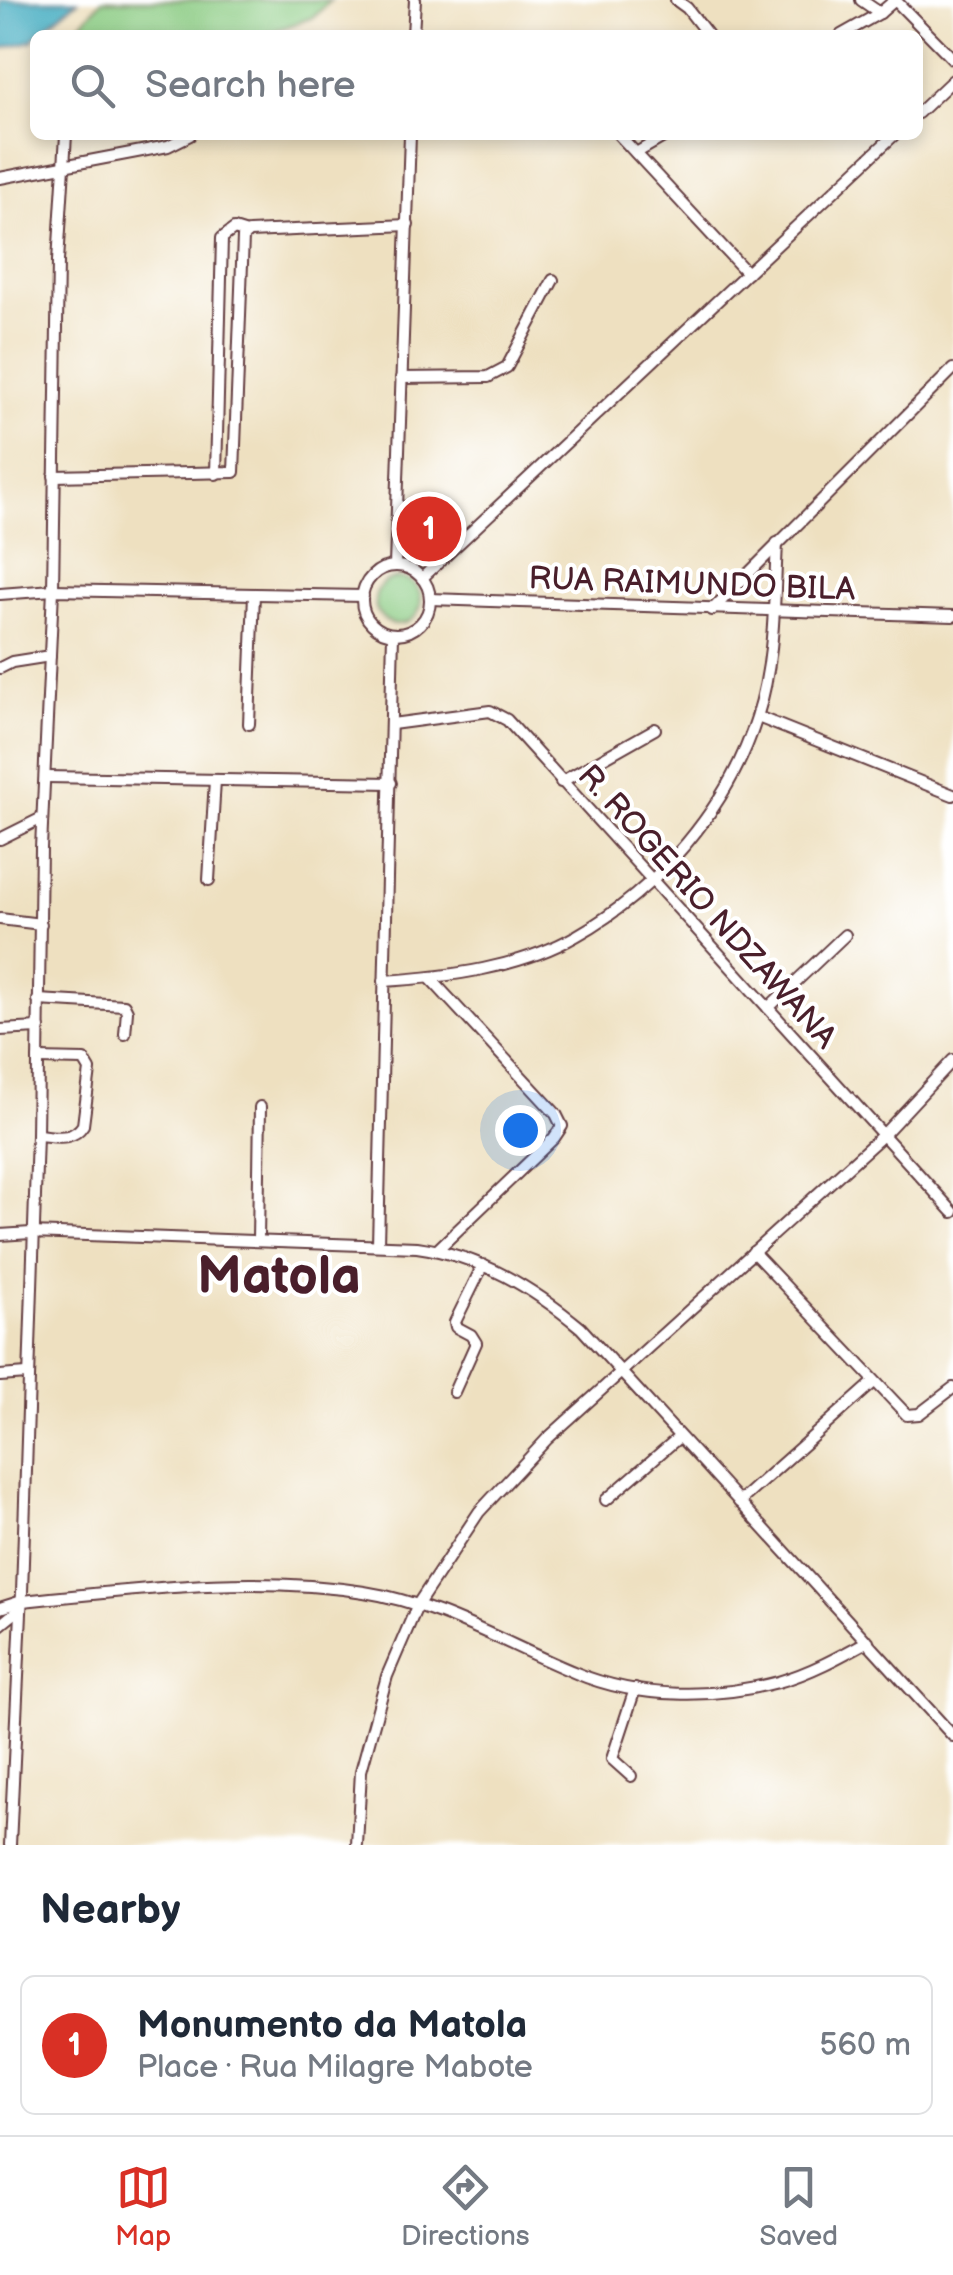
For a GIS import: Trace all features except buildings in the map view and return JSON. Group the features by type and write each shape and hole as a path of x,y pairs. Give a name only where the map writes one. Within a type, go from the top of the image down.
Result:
{"street":[{"path":"413,30 415,0"},
{"path":"676,0 704,30"},
{"path":"862,0 880,13"},
{"path":"851,30 895,0 953,59"},
{"path":"923,107 953,80"},
{"path":"10,1845 22,1605 41,848 66,140"},
{"path":"0,178 168,146 180,140"},
{"path":"396,566 410,140"},
{"path":"623,140 747,272"},
{"path":"636,153 658,140"},
{"path":"422,578 889,140"},
{"path":"216,474 222,238 234,229 247,233 408,225"},
{"path":"54,476 216,474 235,470 242,239 247,233"},
{"path":"401,378 500,374 507,368 553,280"},
{"path":"712,610 953,369"},
{"path":"218,407 238,406"},
{"path":"384,982 492,967 575,937 651,882 684,846 711,809 758,717 778,543"},
{"path":"396,566 422,578 430,599 420,625 393,634 372,622 364,610 363,596 377,572 396,566"},
{"path":"0,594 52,590 363,596"},
{"path":"250,724 254,594"},
{"name":"RUA RAIMUNDO BILA","path":"430,599 953,616"},
{"path":"378,1244 393,634"},
{"path":"0,668 12,662 50,656"},
{"name":"R. ROGERIO NDZAWANA","path":"392,724 497,713 953,1212"},
{"path":"758,717 953,795"},
{"path":"561,782 655,729"},
{"path":"46,777 391,783"},
{"path":"209,880 215,780"},
{"path":"0,839 42,818"},
{"path":"0,919 41,924"},
{"path":"768,1008 844,936"},
{"path":"430,978 556,1114 562,1126 437,1250"},
{"path":"38,1000 124,1005 125,1034"},
{"path":"0,1030 38,1028"},
{"path":"36,1135 68,1136 79,1131 90,1070 84,1060 38,1059"},
{"path":"357,1845 360,1788 387,1676 418,1604 458,1540 502,1484 883,1134 953,1060"},
{"path":"258,1239 260,1106"},
{"path":"0,1235 378,1244 437,1250 483,1265 522,1284 581,1328 622,1370 953,1736"},
{"path":"753,1252 902,1411 912,1416 953,1388"},
{"path":"454,1392 476,1343 456,1322 483,1265"},
{"path":"0,1376 27,1374"},
{"path":"739,1502 874,1382"},
{"path":"606,1500 679,1437"},
{"path":"0,1608 177,1586 260,1583 334,1588 418,1604 480,1627 579,1675 635,1690 698,1693 763,1685 825,1664 868,1641"},
{"path":"0,1626 22,1605"},
{"path":"631,1776 612,1759 635,1690"}],"green space":[{"path":"102,0 331,0 314,17 277,30 75,30"},
{"path":"398,578 414,585 421,601 414,617 398,624 382,617 375,601 382,585"}],"water":[{"path":"0,0 78,0 43,30 30,30 30,42 0,49"}],"place":[{"name":"Monumento da Matola","path":"429,529"}],"district":[{"name":"Matola","path":"279,1275"}]}
